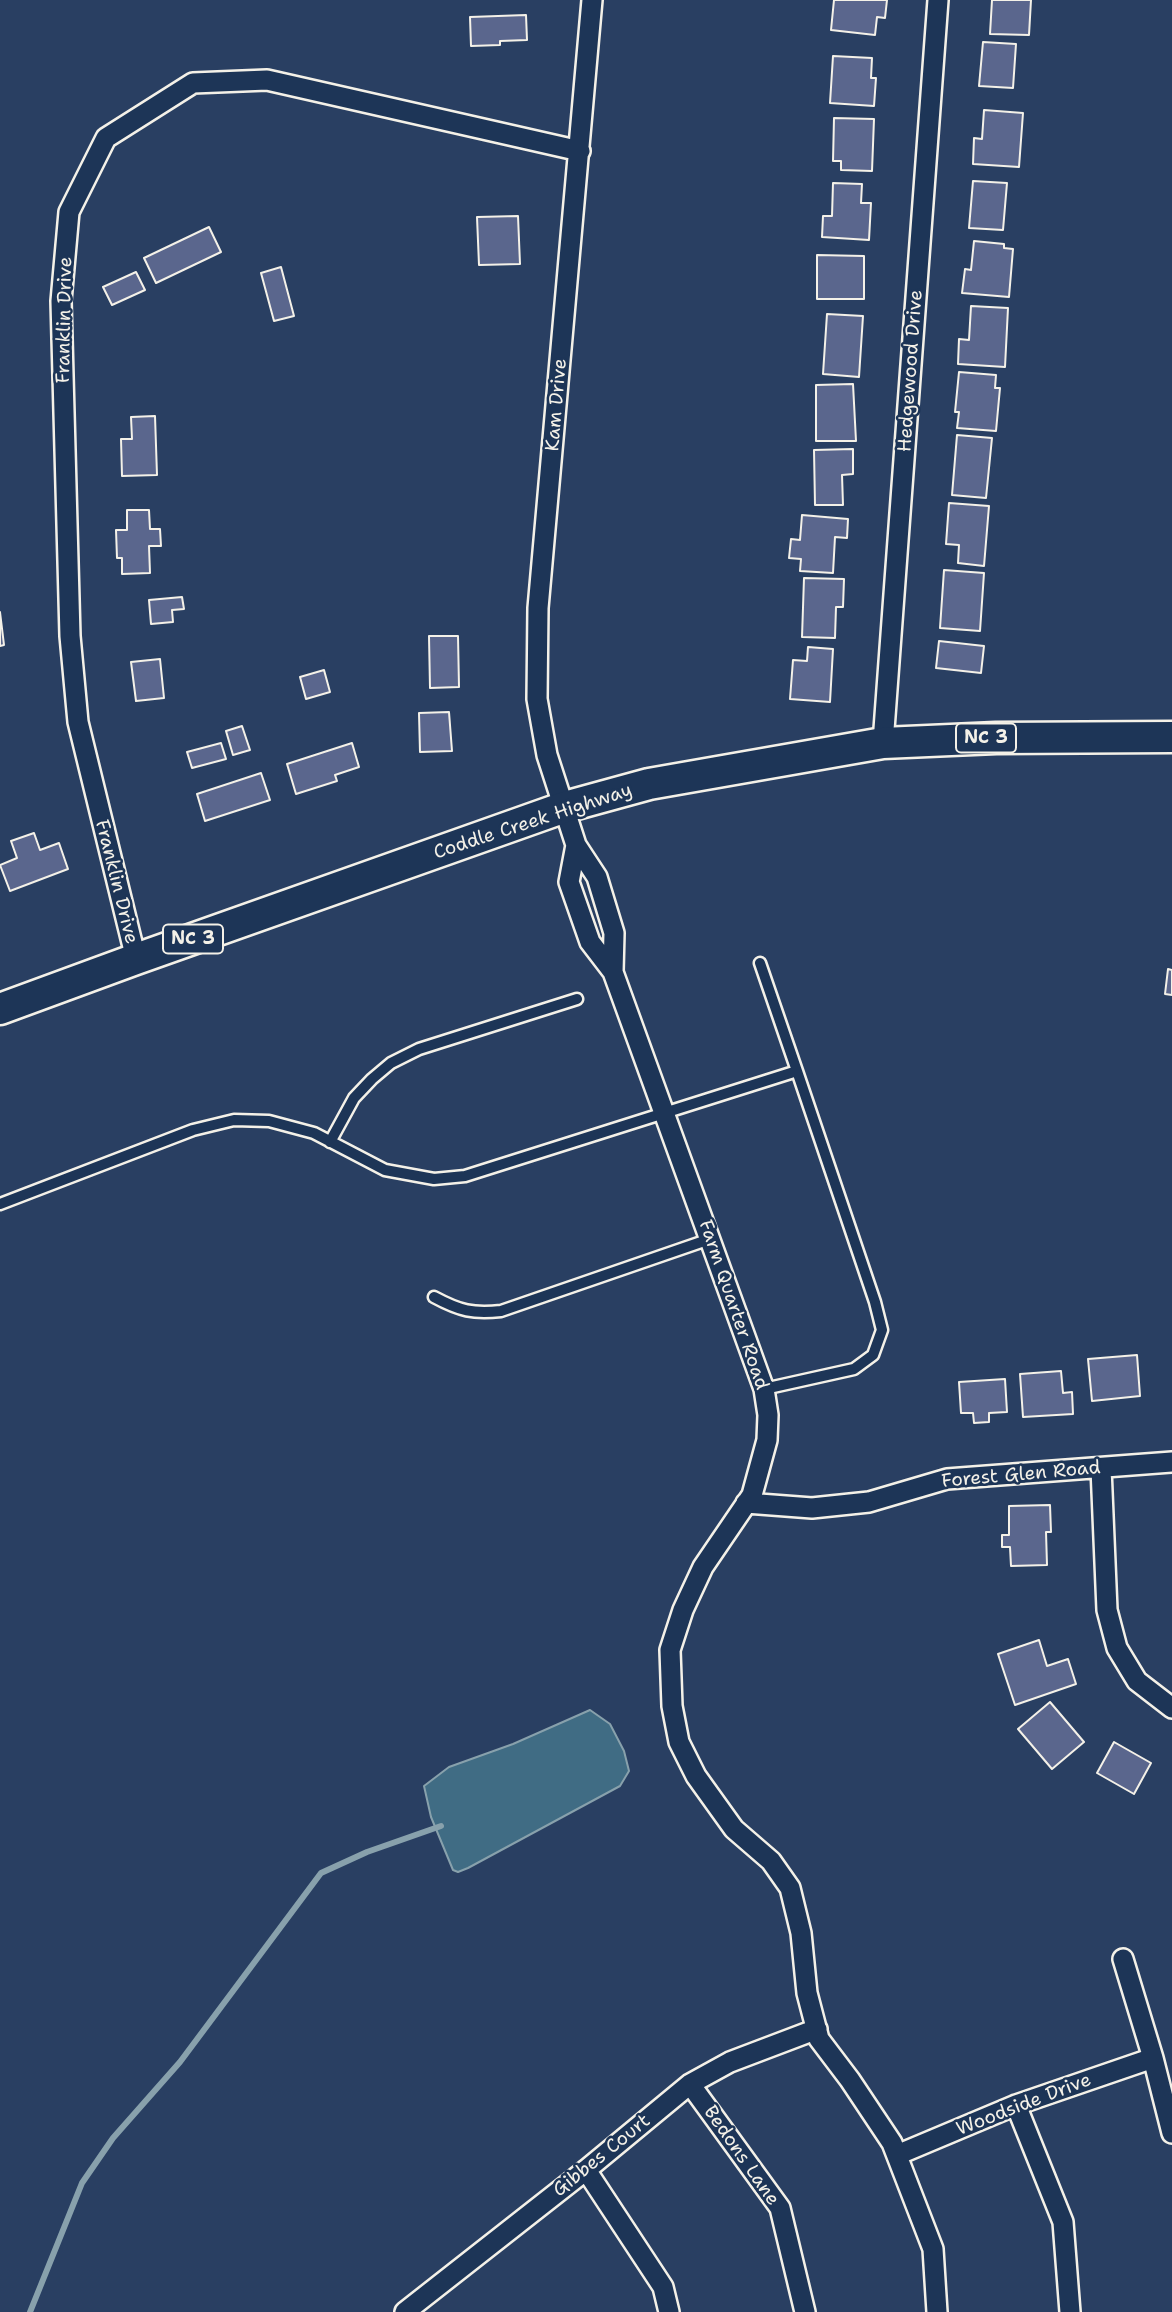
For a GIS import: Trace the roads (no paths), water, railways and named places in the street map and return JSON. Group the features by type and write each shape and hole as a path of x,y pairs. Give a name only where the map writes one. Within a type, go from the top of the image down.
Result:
{"main road":[{"name":"Coddle Creek Highway","path":"0,1009 565,807 649,784 883,743 996,738 1172,737"}],"street":[{"name":"Kam Drive","path":"565,807 547,755 537,698 538,608 592,0"},
{"name":"Hedgewood Drive","path":"883,743 938,0"},
{"name":"Franklin Drive","path":"136,959 78,722 69,622 61,302 69,212 106,138 193,83 267,80 580,151"},
{"name":"Farm Quarter Road","path":"565,807 576,845 597,877 614,933 613,971"},
{"name":"Farm Quarter Road","path":"576,845 569,881 590,942 613,971 764,1389 768,1415 767,1440 751,1496 703,1567 683,1610 670,1650 672,1706 679,1742 696,1776 734,1829 771,1861 790,1888 801,1933 807,1993 819,2039 892,2143 933,2249 937,2312"},
{"name":"Forest Glen Road","path":"747,1503 812,1508 869,1502 947,1479 1172,1462"},
{"path":"1101,1468 1107,1610 1117,1648 1137,1681 1172,1708"},
{"path":"1123,1959 1172,2133"},
{"name":"Gibbes Court","path":"405,2312 586,2170 690,2084 730,2062 817,2029"},
{"name":"Woodside Drive","path":"897,2155 1016,2105 1153,2058"},
{"name":"Bedons Lane","path":"690,2084 780,2208 805,2312"},
{"path":"1016,2105 1063,2222 1070,2312"},
{"path":"586,2170 663,2287 669,2312"}],"lane":[{"path":"760,962 882,1330 873,1355 854,1369 764,1389"},
{"path":"330,1142 354,1098 391,1063 419,1049 578,999"},
{"path":"0,1204 193,1130 234,1121 269,1121 314,1133 385,1170 434,1179 464,1176 797,1071"},
{"path":"435,1297 455,1308 477,1313 501,1311 711,1239"}],"water":[{"path":"590,1710 610,1724 624,1751 629,1771 620,1786 468,1868 458,1872 453,1870 431,1817 424,1786 449,1767 513,1744"}],"waterway":[{"path":"30,2312 82,2183 113,2138 180,2062 321,1873 367,1852 441,1826"}]}
